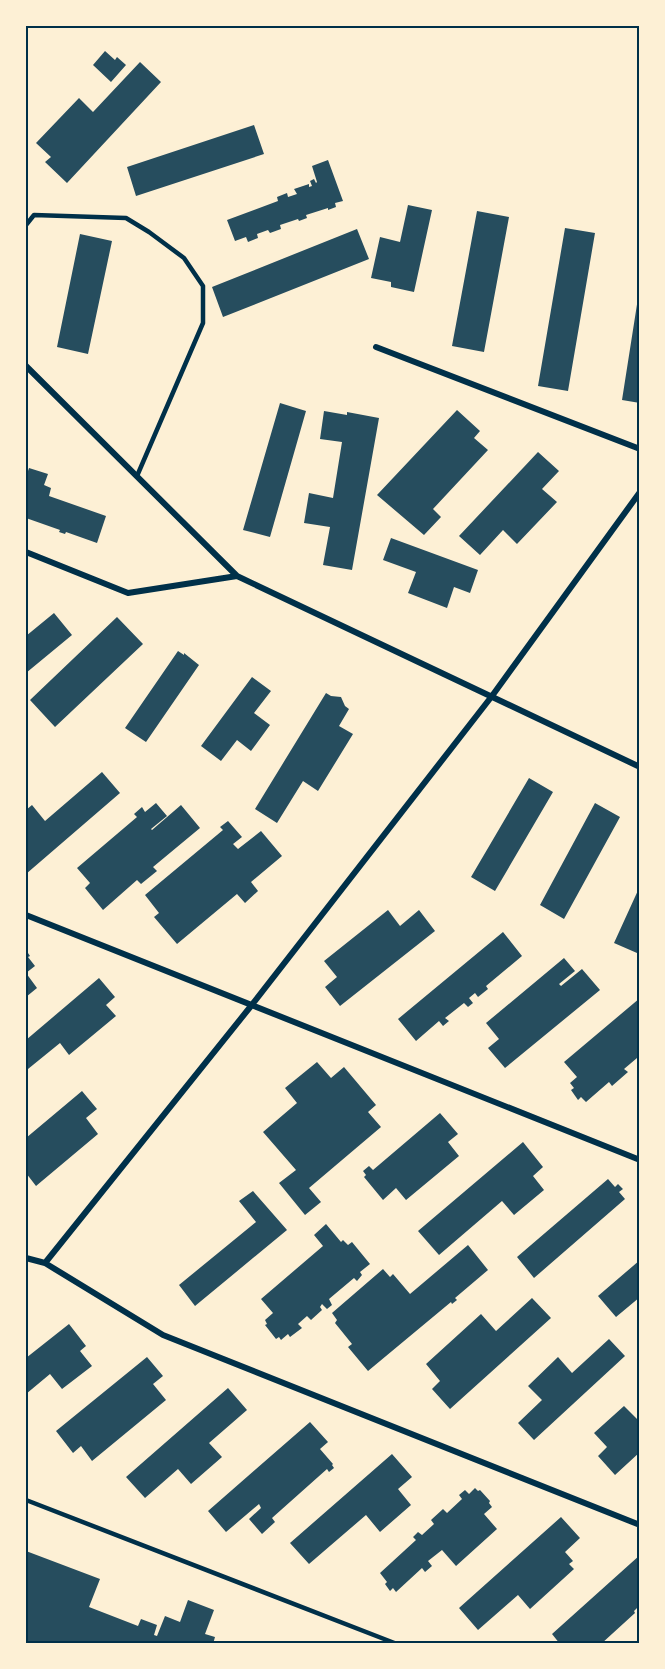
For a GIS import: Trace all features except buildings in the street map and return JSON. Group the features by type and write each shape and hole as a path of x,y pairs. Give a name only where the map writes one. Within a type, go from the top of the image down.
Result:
{"street":[{"path":"376,347 639,449"},
{"path":"26,366 237,576 639,767"},
{"path":"45,1263 251,1006 492,696 639,492"},
{"path":"26,552 128,593 237,576"},
{"path":"26,915 639,1160"},
{"path":"26,1258 45,1263 163,1335 639,1525"}],"lane":[{"path":"26,225 34,215 126,218 184,258 203,286 203,323 137,476"},
{"path":"26,1500 396,1644"}]}
